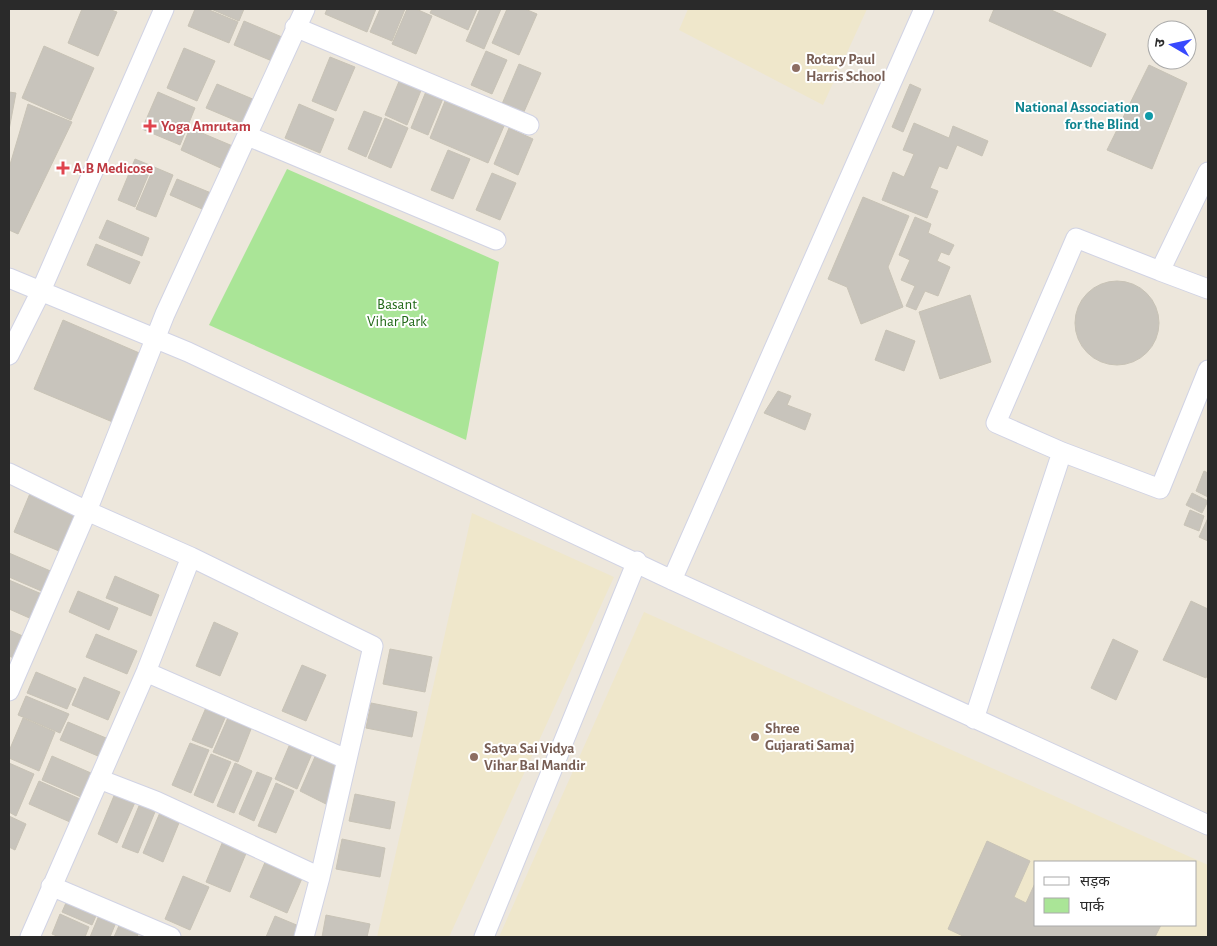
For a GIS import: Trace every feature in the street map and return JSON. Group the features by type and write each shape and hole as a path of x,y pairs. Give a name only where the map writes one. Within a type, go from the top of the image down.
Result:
{"street":[{"path":"9,354 40,293 164,9"},
{"path":"9,691 87,512 157,340 165,314 248,136 295,27 305,9"},
{"path":"672,580 924,9"},
{"path":"295,27 528,125"},
{"path":"248,136 496,240"},
{"path":"1160,271 1208,172"},
{"path":"1208,289 1076,238 996,423 1062,452 1160,489 1208,370"},
{"path":"9,278 40,293 188,352 638,561 672,580 1208,825"},
{"path":"974,719 1062,452"},
{"path":"9,473 87,512 191,557 373,646 320,877 304,937"},
{"path":"30,937 146,672 191,557"},
{"path":"484,937 638,561"},
{"path":"146,672 346,760"},
{"path":"99,779 164,804 320,877"},
{"path":"51,886 170,937"}],"shaded area":[{"name":"Rotary Paul Harris School","path":"688,9 867,9 823,105 679,30"},
{"name":"Satya Sai Vidya Vihar Bal Mandir","path":"472,513 614,577 449,937 377,937"},
{"name":"Shree Gujarati Samaj","path":"644,612 1208,865 1208,937 499,937"}],"green space":[{"name":"Basant Vihar Park","path":"287,169 499,262 466,440 209,325"}],"building":[{"path":"82,9 108,9 117,12 98,56 68,43"},
{"path":"195,9 207,9 238,22 229,43 188,26"},
{"path":"211,9 244,9 239,21"},
{"path":"327,9 376,9 367,32 325,14"},
{"path":"380,9 405,9 392,41 370,32"},
{"path":"407,9 416,9 432,16 416,54 392,44"},
{"path":"432,9 477,9 468,30 430,13"},
{"path":"480,9 501,9 484,49 466,41"},
{"path":"507,9 525,9 537,14 519,55 492,43"},
{"path":"994,9 1049,9 1106,34 1091,67 989,21"},
{"path":"244,21 282,37 272,61 234,45"},
{"path":"44,46 94,68 71,120 22,98"},
{"path":"184,48 215,61 197,101 167,88"},
{"path":"486,51 507,60 492,94 471,85"},
{"path":"330,57 355,67 336,111 312,101"},
{"path":"519,64 541,73 523,114 502,104"},
{"name":"National Association for the Blind","path":"1147,69 1160,70 1187,83 1152,169 1107,150"},
{"path":"400,79 422,88 407,125 385,115"},
{"path":"217,84 255,100 244,124 206,108"},
{"path":"910,84 921,89 903,132 892,127"},
{"path":"427,89 444,96 428,135 411,128"},
{"path":"9,92 16,93 9,130"},
{"path":"158,92 195,108 180,145 142,129"},
{"path":"445,101 504,126 488,163 430,138"},
{"path":"28,104 72,122 18,234 9,230 9,168"},
{"path":"299,104 334,119 320,153 285,138"},
{"path":"364,111 382,118 366,157 348,149"},
{"path":"385,118 408,128 391,168 368,158"},
{"path":"914,123 949,138 953,126 988,141 982,156 957,145 947,169 939,166 930,188 938,191 927,218 882,200 893,172 904,177 914,154 903,150"},
{"path":"190,128 235,147 225,170 181,150"},
{"path":"509,128 533,139 518,175 494,164"},
{"path":"448,150 470,159 453,199 431,190"},
{"path":"135,159 152,166 135,207 118,200"},
{"path":"154,167 173,175 156,217 136,209"},
{"path":"492,173 516,183 500,220 476,210"},
{"path":"177,179 216,195 209,212 170,195"},
{"path":"863,197 909,216 888,267 903,307 861,324 847,287 828,279"},
{"path":"915,217 931,224 928,233 954,245 949,255 941,252 937,261 950,267 938,296 925,291 916,310 906,306 915,286 901,280 910,260 899,255"},
{"path":"107,220 149,238 142,256 99,238"},
{"path":"96,244 140,262 130,284 87,265"},
{"path":"1117,281 1133,284 1147,293 1156,307 1159,323 1156,339 1147,353 1133,362 1117,365 1101,362 1087,353 1078,339 1075,323 1078,307 1087,293 1101,284"},
{"path":"970,295 991,362 940,379 919,312"},
{"path":"63,320 144,355 115,423 34,389"},
{"path":"886,330 915,341 904,371 875,360"},
{"path":"778,391 791,396 787,405 811,414 805,430 764,413"},
{"path":"1204,471 1208,473 1208,497 1196,491"},
{"path":"31,491 77,510 59,551 14,532"},
{"path":"1192,493 1208,501 1202,513 1186,505"},
{"path":"1190,510 1204,516 1199,531 1184,525"},
{"path":"1208,518 1208,541 1199,537"},
{"path":"9,553 55,573 46,593 9,577"},
{"path":"115,576 159,595 151,616 106,598"},
{"path":"9,580 44,595 34,620 9,609"},
{"path":"78,591 118,608 109,630 69,612"},
{"path":"1191,601 1208,609 1208,672 1206,678 1163,660"},
{"path":"214,622 238,633 220,676 196,666"},
{"path":"9,630 25,637 16,659 9,656"},
{"path":"96,634 137,651 127,674 86,657"},
{"path":"1113,639 1138,651 1116,700 1091,688"},
{"path":"390,649 432,657 425,692 383,684"},
{"path":"302,665 326,675 306,721 282,711"},
{"path":"36,672 76,689 67,709 27,693"},
{"path":"84,677 120,692 108,720 72,705"},
{"path":"26,696 69,714 60,733 18,715"},
{"path":"208,703 228,711 212,748 192,740"},
{"path":"371,703 417,712 412,737 366,728"},
{"path":"230,713 253,724 238,762 213,752"},
{"path":"23,718 55,732 39,771 9,758 9,751"},
{"path":"68,722 106,738 98,756 60,740"},
{"path":"292,739 314,749 297,789 275,779"},
{"path":"190,743 209,750 191,793 172,785"},
{"path":"317,752 337,761 330,806 300,791"},
{"path":"211,754 231,762 213,803 194,795"},
{"path":"52,756 91,773 81,797 42,780"},
{"path":"9,763 34,774 16,816 9,812"},
{"path":"235,763 252,771 234,813 217,806"},
{"path":"257,772 272,778 254,821 239,814"},
{"path":"39,781 80,799 70,822 29,804"},
{"path":"276,783 294,791 276,833 258,826"},
{"path":"116,791 136,800 117,843 98,834"},
{"path":"355,794 395,802 390,829 349,821"},
{"path":"141,801 157,807 138,853 122,847"},
{"path":"161,810 181,818 163,862 143,853"},
{"path":"9,816 26,824 15,850 9,847"},
{"path":"342,839 385,848 380,877 336,869"},
{"path":"223,841 247,851 230,892 206,882"},
{"path":"987,841 1030,861 1014,897 1026,903 1034,885 1034,926 1160,926 1155,937 965,937 948,929"},
{"path":"266,860 303,876 287,913 250,897"},
{"path":"183,876 209,887 190,930 165,919"},
{"path":"69,896 99,909 92,925 62,912"},
{"path":"100,913 117,920 110,937 90,937"},
{"path":"60,914 89,927 85,937 59,937 52,934"},
{"path":"326,915 370,924 367,937 322,937"},
{"path":"275,916 299,926 295,937 266,937"},
{"path":"121,921 140,929 137,937 114,937"}],"place":[{"name":"Rotary Paul Harris School","path":"796,68"},
{"name":"National Association for the Blind","path":"1149,116"},
{"name":"Yoga Amrutam","path":"150,126"},
{"name":"A.B Medicose","path":"63,168"},
{"name":"Shree Gujarati Samaj","path":"755,737"},
{"name":"Satya Sai Vidya Vihar Bal Mandir","path":"474,757"}]}
